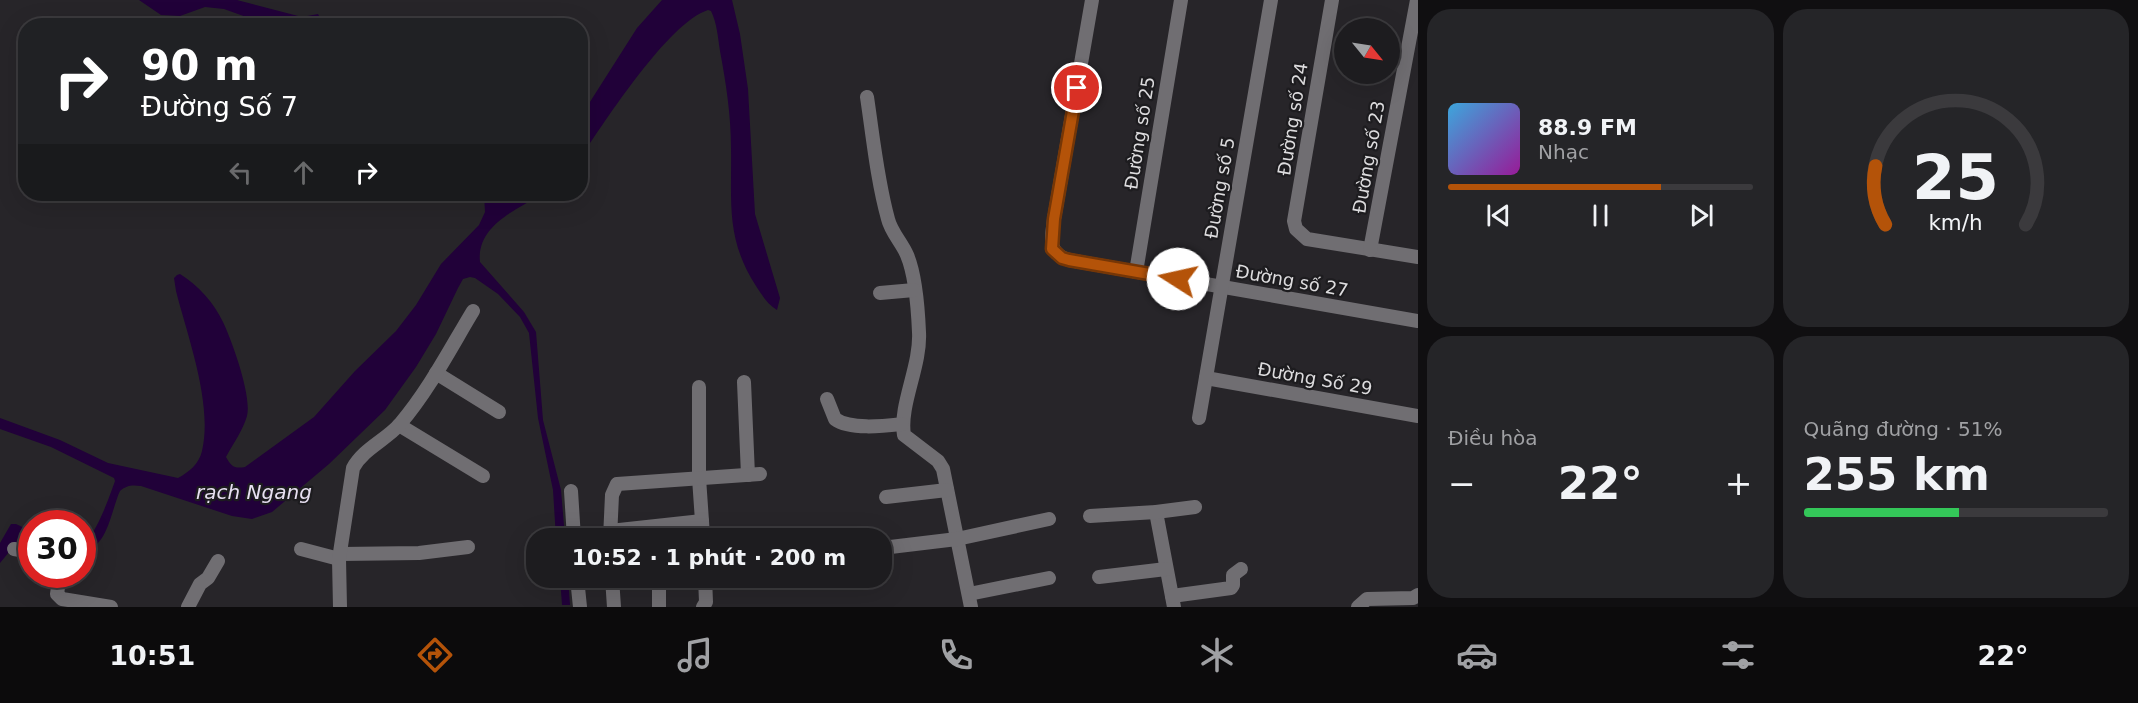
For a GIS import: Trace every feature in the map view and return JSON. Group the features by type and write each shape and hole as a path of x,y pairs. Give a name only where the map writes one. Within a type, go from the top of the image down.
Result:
{"street":[{"name":"Đường số 27","path":"1092,0 1054,219 1052,245 1056,253 1069,260 1418,321"},
{"name":"Đường số 25","path":"1136,272 1180,0"},
{"name":"Đường số 5","path":"1199,418 1271,0"},
{"name":"Đường số 24","path":"1332,0 1294,221 1296,229 1307,238 1370,250"},
{"name":"Đường số 23","path":"1370,250 1417,0"},
{"path":"867,97 888,221 907,256 914,279 920,331 919,347 902,424 906,438 941,465 970,601 1049,578"},
{"path":"1370,250 1418,257"},
{"path":"880,293 914,290"},
{"path":"340,607 340,556 351,474 355,464 399,425 436,373 473,311"},
{"path":"436,373 499,412"},
{"name":"Đường Số 29","path":"1206,378 1418,416"},
{"path":"610,528 612,495 617,484 754,475 744,382"},
{"path":"699,387 699,478 702,528"},
{"path":"827,399 835,419 844,424 876,426 902,424"},
{"path":"399,425 483,476"},
{"path":"886,497 947,490"},
{"path":"571,491 573,528"},
{"path":"1090,516 1195,507"},
{"path":"1156,512 1173,602 1231,588 1234,573 1241,569"},
{"path":"892,547 957,539 1049,519"},
{"path":"674,528 702,521"},
{"path":"301,549 340,556 419,553 468,548"},
{"path":"14,549 18,550"},
{"path":"188,607 200,584 208,578 218,561"},
{"path":"1100,577 1166,568"},
{"path":"57,588 59,597 84,605 111,607"},
{"path":"578,588 580,607"},
{"path":"613,588 614,607"},
{"path":"658,588 659,607"},
{"path":"703,607 706,602 705,588"},
{"path":"1358,607 1367,599 1413,598 1418,595"}],"water":[{"path":"139,0 237,0 302,17 318,14 320,18 249,18 224,9 205,7 180,16 161,15"},
{"path":"662,0 732,0 740,34 748,89 755,214 780,298 777,310 770,305 756,286 739,252 735,235 731,202 729,111 717,31 711,11 708,10 692,18 657,52 621,98 588,147 588,105 637,28"},
{"name":"rạch Ngang","path":"484,201 531,201 500,220 491,229 480,249 480,262 524,312 536,332 543,420 561,490 564,528 555,528 553,490 538,418 529,333 520,317 498,294 470,277 463,279 436,334 385,410 329,464 272,512 252,519 232,516 141,486 130,486 120,491 106,530 96,544 96,526 115,481 114,478 51,447 0,429 0,418 60,440 108,463 178,478 190,470 199,460 202,451 205,433 204,413 198,371 176,291 174,278 180,274 199,289 215,308 236,355 248,407 240,432 226,457 233,466 245,467 314,417 355,371 396,331 416,305 441,264 479,225 485,212"},
{"path":"11,524 18,525 18,545 14,546 0,563 0,543"},
{"path":"561,588 569,588 570,605 562,605"}],"route":[{"path":"1077,88 1054,219 1052,249 1062,258 1069,260 1178,279"}]}
